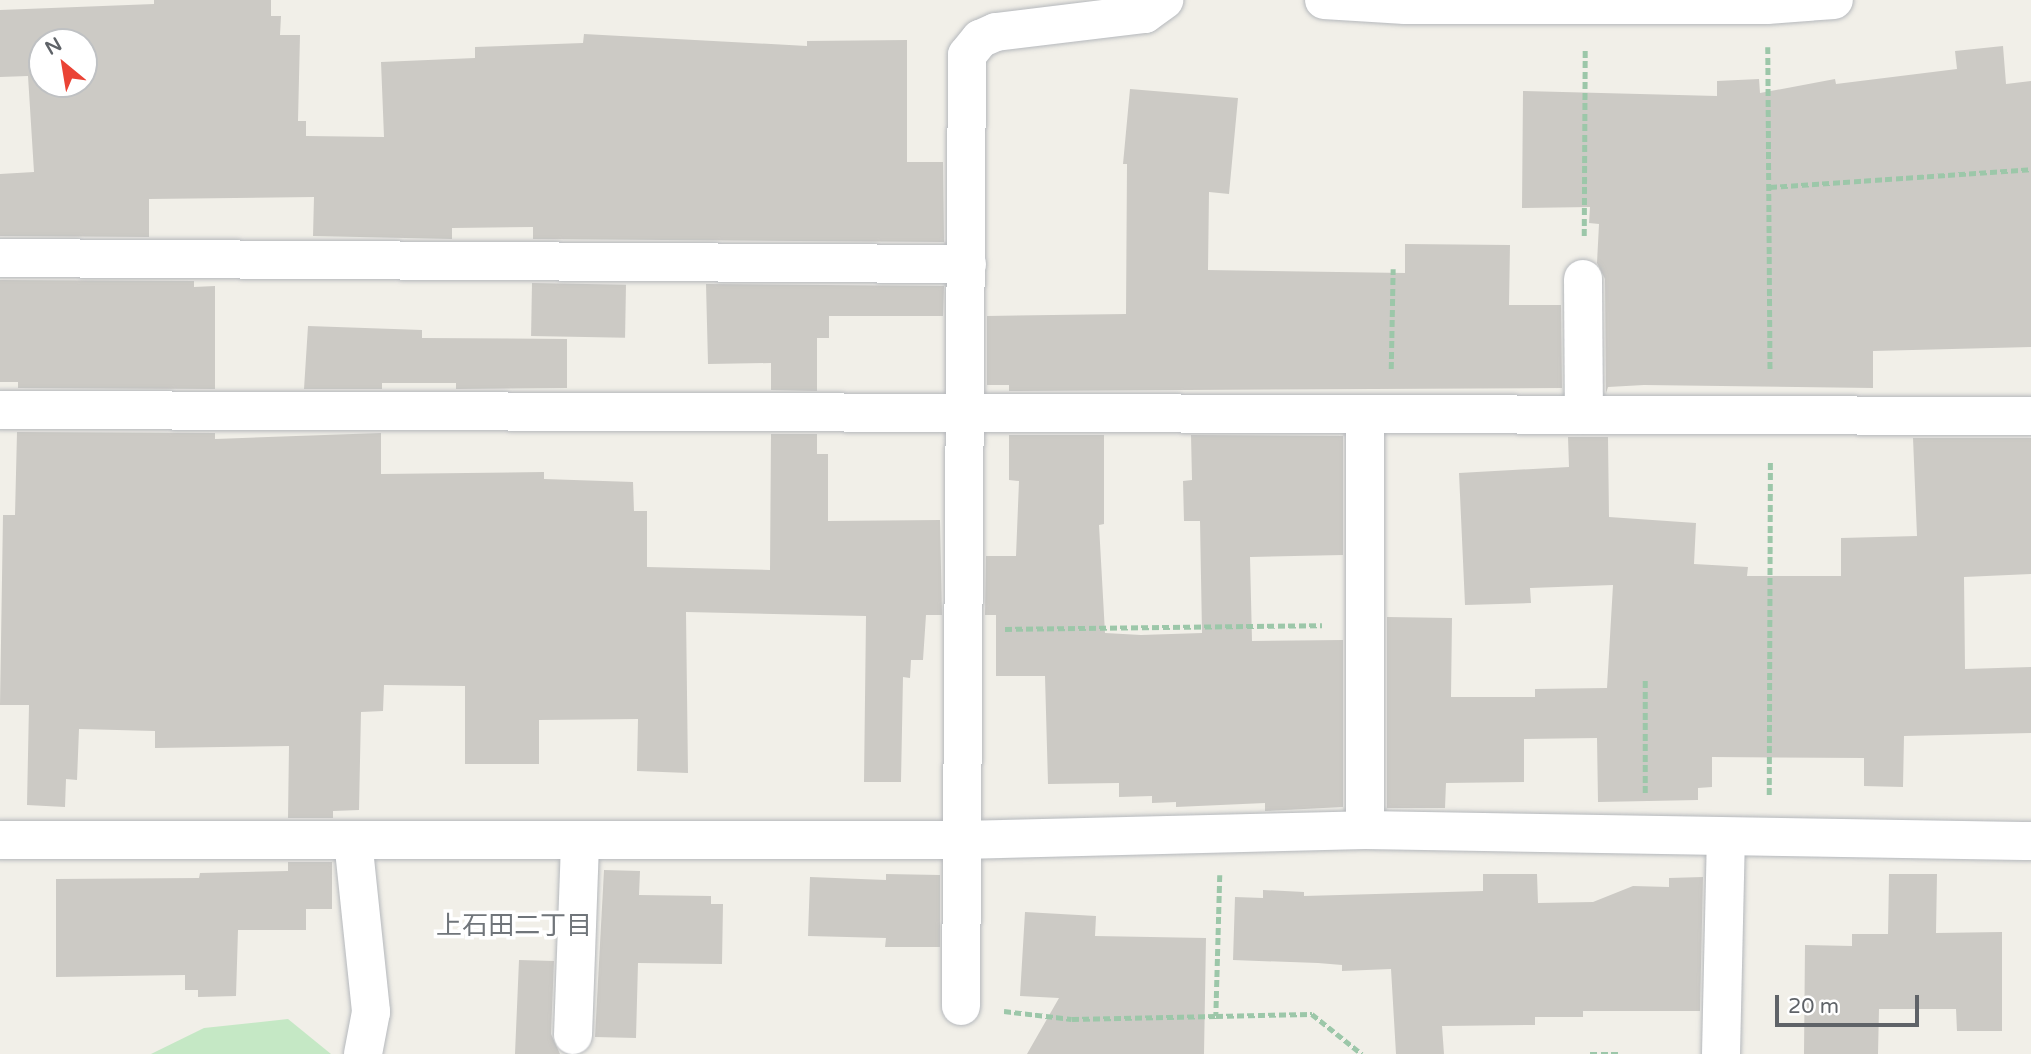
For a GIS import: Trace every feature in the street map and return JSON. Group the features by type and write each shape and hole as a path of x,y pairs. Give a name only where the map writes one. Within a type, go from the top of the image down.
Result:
{"street":[{"path":"961,1006 967,55 980,39 996,32 1145,13 1164,0"},
{"path":"1324,0 1405,5 1834,0"},
{"path":"0,258 967,264"},
{"path":"1583,279 1584,415"},
{"path":"0,410 964,416 2031,416"},
{"path":"1365,830 1365,625 1378,414"},
{"path":"0,840 961,840 1365,830 1726,839 2031,841"},
{"path":"1721,1054 1726,839"},
{"path":"353,840 371,1012 363,1054"},
{"path":"573,1035 580,841"}],"path":[{"path":"1583,279 1585,5"},
{"path":"1770,187 2031,169"},
{"path":"1378,414 1393,268"},
{"path":"963,630 1365,625"},
{"path":"1645,678 1645,837"},
{"path":"1216,1016 1221,835"},
{"path":"961,1006 1072,1019 1312,1014 1362,1054"},
{"path":"1590,1054 1621,1054"}],"green space":[{"path":"288,1019 331,1054 151,1054 204,1028"}],"building":[{"path":"154,0 271,0 271,16 281,16 280,35 300,35 298,121 306,121 306,136 384,137 381,62 475,58 475,47 583,43 584,34 807,46 807,41 907,40 907,162 943,162 944,242 533,239 533,227 452,228 452,239 313,236 314,197 149,199 149,237 0,236 0,174 34,172 29,98 98,98 98,28 28,28 28,76 0,77 0,10 154,4"},
{"path":"2003,46 2006,84 2031,81 2031,347 1873,351 1873,388 1644,385 1608,387 1606,393 1605,279 1597,263 1599,224 1589,223 1590,207 1522,208 1523,91 1717,96 1717,81 1759,79 1760,93 1835,79 1836,84 1957,69 1955,51"},
{"path":"1130,89 1238,98 1229,194 1209,192 1208,270 1405,273 1405,244 1510,245 1509,305 1561,305 1562,388 1009,391 1009,385 987,385 987,316 1126,314 1127,164 1123,164"},
{"path":"0,280 194,281 194,287 215,286 215,389 18,388 18,382 0,382"},
{"path":"532,283 626,285 625,338 531,336"},
{"path":"706,284 944,286 943,316 829,316 829,338 817,338 817,391 771,390 771,363 708,364"},
{"path":"308,326 422,330 422,338 567,339 567,388 456,389 456,383 382,383 382,389 304,389"},
{"path":"17,432 215,433 215,439 381,433 381,474 544,472 544,479 633,482 634,511 647,511 647,567 770,570 771,434 817,434 817,454 828,454 828,521 940,520 942,615 926,615 923,660 911,660 910,678 903,677 901,782 864,782 866,616 686,612 688,773 637,771 638,719 539,720 539,764 465,764 465,686 384,685 383,711 361,712 359,810 333,811 333,818 288,818 289,746 155,748 155,731 79,729 77,780 66,779 65,807 27,805 29,705 0,705 3,515 15,515"},
{"path":"1009,435 1104,435 1104,524 1099,525 1105,633 1141,635 1202,633 1200,521 1184,521 1183,481 1192,480 1191,435 1343,436 1343,555 1250,557 1252,641 1343,640 1343,807 1265,811 1265,803 1176,807 1176,802 1152,803 1152,796 1119,797 1119,783 1048,784 1045,676 996,676 996,615 985,615 986,556 1016,556 1019,481 1009,480"},
{"path":"1568,437 1608,437 1609,517 1696,523 1694,564 1748,567 1747,576 1841,576 1841,538 1917,536 1913,438 2031,438 2031,574 1964,577 1965,669 2031,667 2031,733 1904,736 1903,787 1864,786 1864,758 1712,757 1712,787 1698,788 1698,800 1598,802 1597,738 1524,739 1524,782 1446,783 1445,808 1387,808 1387,617 1452,618 1451,697 1535,697 1535,689 1607,688 1613,585 1530,588 1531,603 1465,605 1459,473 1569,467"},
{"path":"288,862 332,862 332,909 306,909 306,930 238,930 236,996 198,997 198,990 185,990 185,975 56,977 56,879 199,878 200,873 288,871"},
{"path":"604,870 640,871 639,895 711,896 711,904 723,904 722,964 638,963 636,1038 595,1037"},
{"path":"886,874 940,875 940,947 885,947 886,938 808,936 810,877 886,880"},
{"path":"1483,874 1537,874 1538,903 1593,902 1633,886 1669,887 1669,878 1703,877 1700,1011 1583,1011 1583,1017 1535,1017 1535,1025 1442,1026 1444,1054 1396,1054 1391,969 1342,971 1342,965 1233,960 1235,897 1263,898 1263,890 1304,892 1304,896 1483,891"},
{"path":"1889,874 1937,874 1936,933 2002,932 2002,1031 1957,1031 1956,1009 1879,1009 1878,1054 1804,1054 1805,945 1852,946 1852,934 1888,934"},
{"path":"1025,912 1096,916 1095,936 1206,938 1204,1054 1027,1054 1059,998 1020,996"},
{"path":"519,960 554,961 551,1034 560,1054 515,1054"}],"district":[{"name":"上石田二丁目","path":"514,926"}]}
